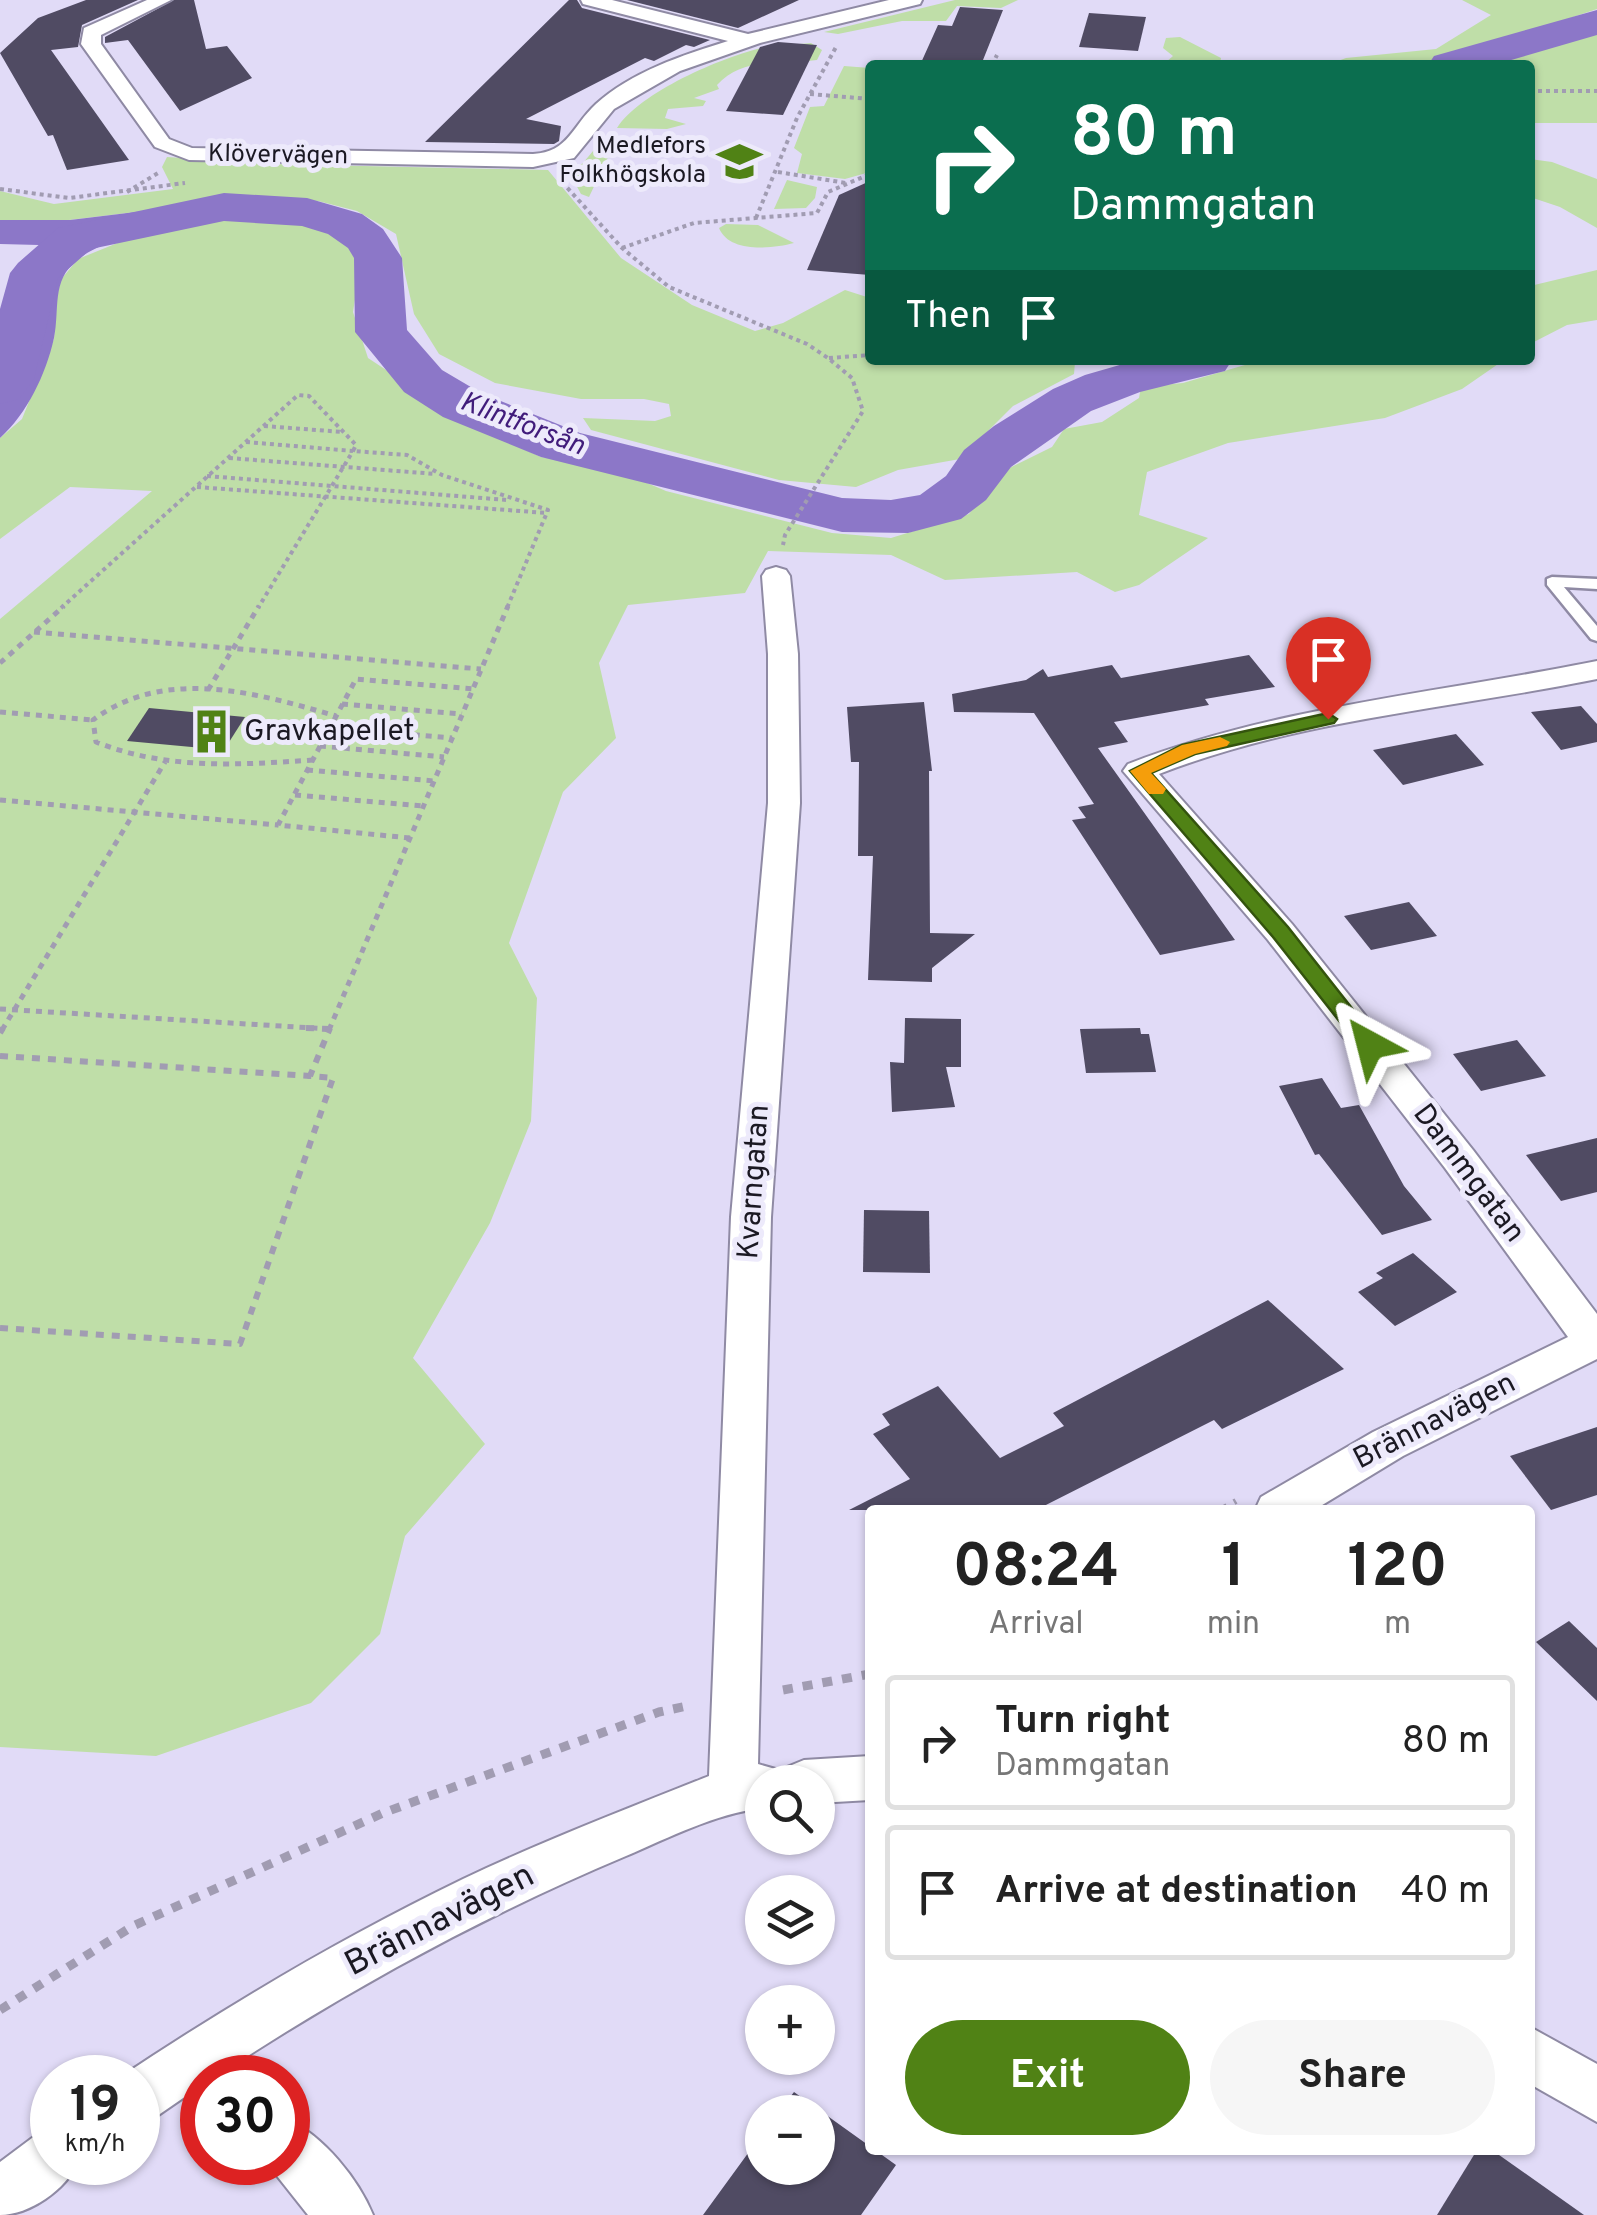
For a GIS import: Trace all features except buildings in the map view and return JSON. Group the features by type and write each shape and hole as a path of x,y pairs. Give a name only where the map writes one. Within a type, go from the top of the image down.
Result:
{"street":[{"name":"Klövervägen","path":"162,0 91,32 91,44 162,143 172,150 189,154 548,159"},
{"path":"590,0 750,41"},
{"path":"548,159 570,152 583,131 607,106 679,66 750,41 913,0"},
{"name":"Kvarngatan","path":"745,1765 736,1696 751,1217 784,802 783,654 776,576"},
{"name":"Dammgatan","path":"1596,1341 1459,1158 1280,932 1139,771 1189,749 1362,711 1597,670"},
{"name":"Brännavägen","path":"1284,1505 1388,1444 1596,1341"},
{"path":"835,1780 865,1778"},
{"name":"Brännavägen","path":"229,2055 358,1962 532,1872 745,1789"},
{"path":"1535,2056 1597,2095"},
{"path":"0,2196 30,2174"},
{"path":"310,2174 345,2215"}],"lane":[{"path":"1597,584 1552,582 1597,636"}],"path":[{"path":"756,218 797,118 839,41"},
{"path":"994,60 996,55"},
{"path":"1535,91 1597,91"},
{"path":"810,94 865,98"},
{"path":"548,159 560,180 622,248 670,286 807,344 852,378 862,411 785,535"},
{"path":"778,172 848,183"},
{"path":"622,248 694,224 818,212 828,192 865,176"},
{"path":"823,202 836,202"},
{"path":"828,358 865,355"},
{"path":"0,663 304,394 356,445 208,690"},
{"path":"264,426 345,432"},
{"path":"246,442 406,455 442,475 548,510 310,1076"},
{"path":"228,458 442,475"},
{"path":"208,476 518,500"},
{"path":"196,487 546,513"},
{"path":"34,632 481,669"},
{"path":"278,825 356,679 473,689"},
{"path":"0,712 93,720 122,699 166,689 208,690 300,705 336,716"},
{"path":"342,704 462,714"},
{"path":"93,720 96,742 122,754 165,762 312,760"},
{"path":"330,728 452,738"},
{"path":"320,746 444,757"},
{"path":"0,1033 165,762"},
{"path":"307,770 434,781"},
{"path":"294,795 423,806"},
{"path":"0,800 410,838"},
{"path":"0,1009 330,1029"},
{"path":"0,1056 332,1078 240,1344 0,1328"},
{"path":"0,2010 134,1926 383,1813 659,1712 865,1675"}],"green space":[{"path":"955,0 1018,0 1001,8 957,6 946,21 902,21 838,34 824,32"},
{"path":"1462,0 1597,0 1597,9 1445,60 1341,60 1436,49 1491,15"},
{"path":"1597,32 1597,123 1535,123 1535,60 1510,60"},
{"path":"1180,37 1221,60 1168,60 1173,56 1163,48 1166,38"},
{"path":"811,43 822,50 817,60 751,66 727,76 717,85 719,89 694,98 706,101 703,106 668,109 665,118 686,124 667,129 617,128 663,89 705,68 765,47"},
{"path":"844,66 865,68 865,173 845,179 797,173 802,154 794,148 810,107 824,106"},
{"path":"603,139 643,143 643,148 635,154 609,155 589,197 581,194 569,172 583,163"},
{"path":"167,157 274,164 548,170 621,258 692,305 755,331 783,323 845,290 865,296 865,365 1075,365 1074,374 1013,406 960,459 898,470 856,487 779,480 591,430 583,418 655,421 671,416 669,404 644,399 581,399 495,383 439,354 414,314 396,234 357,211 318,201 245,199 69,220 0,220 0,191 54,204 173,189 162,167"},
{"path":"1535,160 1597,179 1597,228 1560,207 1535,199"},
{"path":"787,180 817,187 815,198 806,208 774,209"},
{"path":"238,214 284,219 341,234 360,268 353,312 368,358 468,424 541,457 614,469 666,491 832,533 891,538 969,514 999,473 1052,447 1064,429 1102,422 1139,398 1141,387 1183,383 1245,365 1497,365 1462,389 1385,418 1228,443 1147,472 1139,515 1208,538 1139,585 1115,592 1077,572 945,580 891,555 768,551 745,593 628,605 599,663 616,738 563,792 509,943 537,998 531,1121 490,1223 413,1358 485,1444 405,1536 380,1634 311,1703 156,1756 0,1747 0,619 152,491 70,487 0,539 0,438 22,419 54,339 58,283 78,259 152,229"},
{"path":"726,224 758,225 794,243 774,247 741,245 724,236 719,228"},
{"path":"1597,270 1597,320 1567,325 1535,341 1535,285"}],"shaded area":[{"path":"177,207 187,222 114,241 87,253 69,268 60,286 54,338 41,379 19,417 0,438 0,330 13,271 43,252 39,245 0,244 0,220 70,220"}],"waterway":[{"name":"Klintforsån","path":"1466,60 1597,22"},
{"name":"Klintforsån","path":"0,388 7,379 35,273 75,238 224,207 307,212 345,224 366,239 378,258 381,332 423,381 462,405 561,445 842,515 908,516 940,507 966,488 991,455 1072,400 1121,381 1186,365"}],"slow traffic":[{"path":"1156,789 1139,771 1189,749 1220,742"}],"place":[{"name":"Medlefors Folkhögskola","path":"739,161"},
{"name":"Gravkapellet","path":"211,732"}],"route":[{"path":"1328,719 1189,749 1139,771 1280,932 1370,1045"}]}
